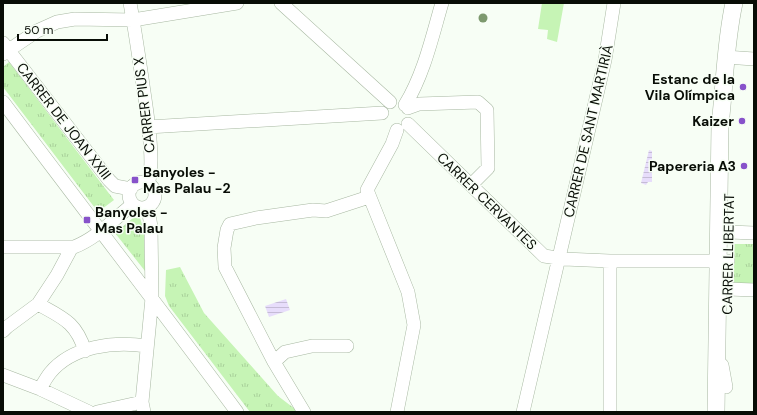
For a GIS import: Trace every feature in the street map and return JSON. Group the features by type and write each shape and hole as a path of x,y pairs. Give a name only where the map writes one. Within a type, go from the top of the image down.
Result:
{"main road":[{"name":"CARRER LLIBERTAT","path":"723,239 729,152 724,96 725,57 728,27 734,3"},
{"name":"CARRER LLIBERTAT","path":"716,412 723,261 720,124 724,96"},
{"name":"CARRER LLIBERTAT","path":"723,261 725,286 727,412"}],"street":[{"name":"CARRER PIUS X","path":"130,3 148,127 151,170 148,183"},
{"path":"5,49 37,30 57,22 75,20 133,20 237,3"},
{"path":"281,3 390,102 403,103 407,107 411,113 411,119 404,128 392,130 386,126 382,120 384,108 390,102"},
{"path":"407,107 424,63 442,3"},
{"name":"CARRER DE SANT MARTIRIÀ","path":"523,412 606,60 614,3"},
{"name":"CARRER DE JOAN XXIII","path":"5,49 108,180 115,186 131,189"},
{"path":"725,57 754,59"},
{"path":"3,102 152,298 236,412"},
{"path":"407,107 419,104 478,102 486,110 488,168 471,185"},
{"path":"148,127 382,113"},
{"name":"CARRER CERVANTES","path":"408,124 544,256 560,259 610,261 723,261"},
{"path":"397,130 392,144 367,190 408,292 414,325 397,412"},
{"path":"139,182 148,183 153,187 156,197 154,202 148,207 141,208 133,204 129,194 131,189 139,182"},
{"path":"304,412 274,362 225,267 224,248 227,230 230,224 256,218 313,210 326,211 369,197"},
{"path":"3,247 72,248 83,243 100,231 133,204"},
{"path":"97,412 143,407 152,298 151,227 148,207"},
{"path":"723,239 754,233"},
{"path":"3,330 38,304 72,248"},
{"path":"610,261 610,412"},
{"path":"725,286 754,290"},
{"path":"38,304 62,317 75,327 81,338 85,351"},
{"path":"40,389 49,373 71,356 111,344 147,346"},
{"path":"274,362 285,352 292,350 312,346 347,346"},
{"path":"3,375 40,389 89,412"}],"green space":[{"path":"542,3 564,3 557,42 547,39 548,30 538,29"},
{"path":"9,62 114,200 98,212 3,87 3,67"},
{"path":"133,218 140,218 144,231 145,271 115,233"},
{"path":"734,244 754,244 754,284 734,283"},
{"path":"180,267 204,313 278,396 297,412 250,412 169,306 165,296 166,270"}],"shaded area":[{"path":"649,150 652,151 652,182 648,182 646,185 641,183"},
{"path":"286,299 290,310 269,317 265,306"}],"place":[{"name":"Estanc de la Vila Olímpica","path":"743,87"},
{"name":"Kaizer","path":"742,121"},
{"name":"Papereria A3","path":"744,166"},
{"name":"Banyoles - Mas Palau -2","path":"135,180"},
{"name":"Banyoles - Mas Palau","path":"87,220"}]}
